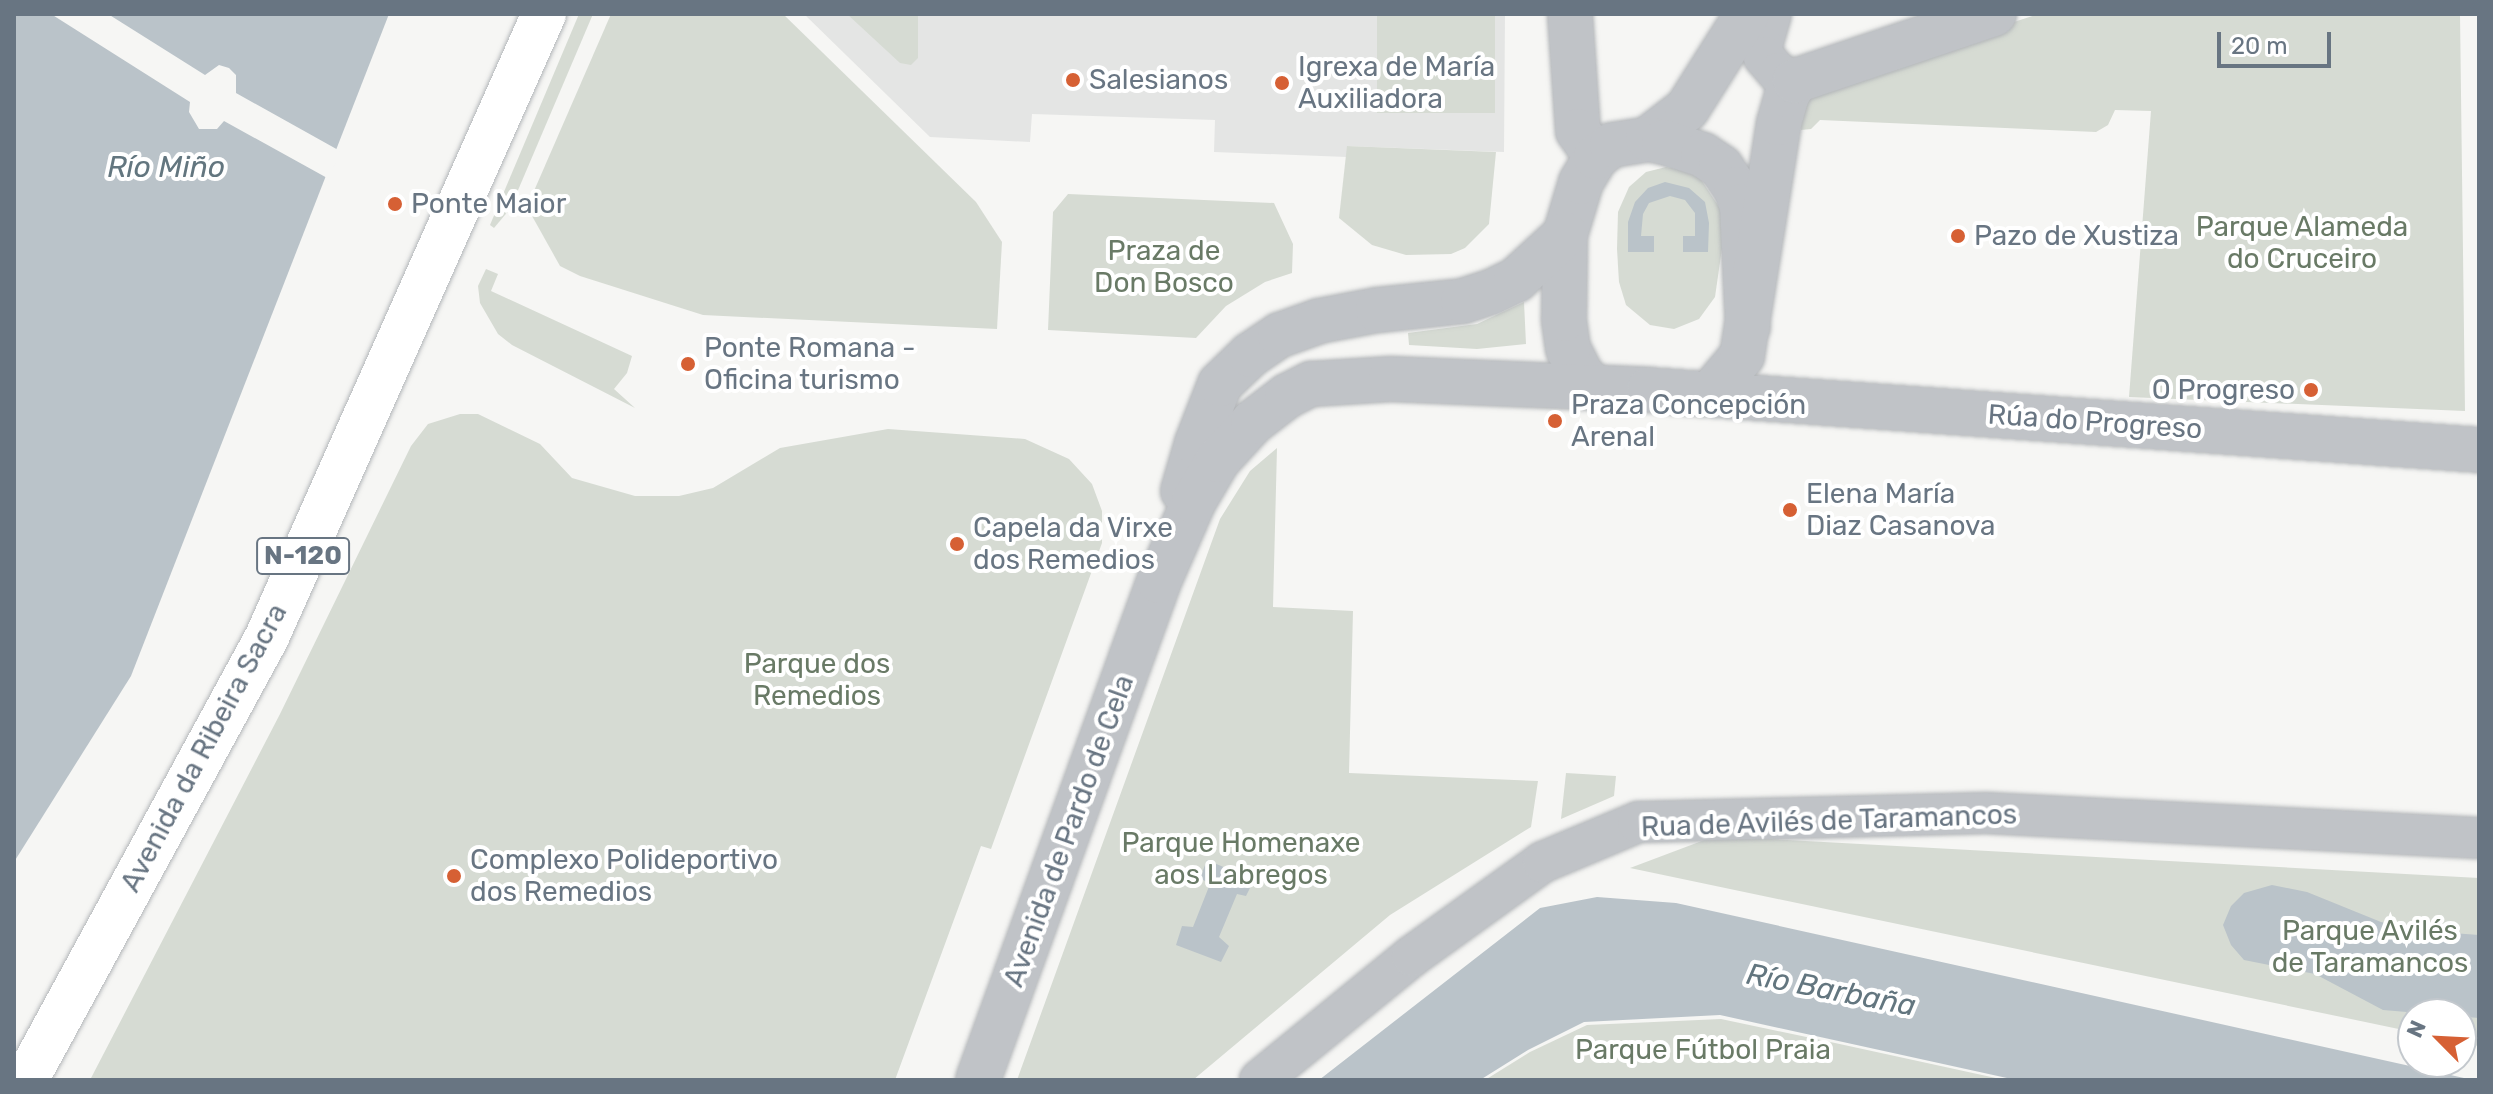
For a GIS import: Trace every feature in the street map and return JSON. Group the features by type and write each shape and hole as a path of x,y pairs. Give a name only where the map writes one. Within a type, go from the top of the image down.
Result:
{"highway":[{"name":"Avenida da Ribeira Sacra","path":"26,1080 267,637 544,14"}],"street":[{"path":"1570,14 1578,131 1596,157"},
{"path":"1648,139 1687,109 1747,14"},
{"path":"1771,14 1762,46 1764,57 1778,73 1795,81"},
{"path":"1748,327 1744,229 1736,189 1721,167 1703,155 1648,139 1612,145 1596,157 1581,182 1565,235 1564,319 1568,349 1582,376 1595,387 1710,394 1742,356 1748,327 1779,123 1787,95 1795,81 1994,14"},
{"name":"Avenida de Pardo de Cela","path":"1159,581 1197,443 1220,384 1250,355 1280,335 1319,321 1378,310 1463,301 1491,292 1516,280 1565,235"},
{"name":"Avenida de Pardo de Cela","path":"978,1080 1159,581 1194,501 1218,460 1253,422 1287,396 1311,384 1391,379 1595,387"},
{"name":"Rúa do Progreso","path":"1710,394 2479,450"},
{"name":"Rua de Avilés de Taramancos","path":"1260,1080 1412,956 1543,862 1638,822 1986,813 2479,838"}],"shaded area":[{"path":"804,14 1505,14 1504,152 1347,146 1347,157 1214,152 1215,120 1032,114 1030,142 930,137"}],"green space":[{"path":"579,14 593,14 510,209 494,228 490,225"},
{"path":"611,14 783,14 976,202 1002,242 997,329 703,315 580,276 560,266 527,207"},
{"path":"847,14 918,14 918,58 911,65 900,63"},
{"path":"1377,14 1495,14 1495,113 1377,113"},
{"name":"Parque Alameda do Cruceiro","path":"2039,14 2460,14 2465,411 2129,397 2151,111 2115,110 2108,125 2096,132 1820,120 1811,129 1801,130 1801,109 1822,84"},
{"path":"1347,146 1496,152 1489,224 1465,248 1451,254 1406,255 1372,245 1339,218"},
{"path":"1666,167 1688,171 1700,178 1721,210 1722,248 1715,297 1699,319 1674,329 1650,325 1626,305 1619,282 1617,249 1618,212 1629,187 1646,172"},
{"name":"Praza de Don Bosco","path":"1068,194 1274,203 1293,244 1292,273 1265,282 1226,306 1196,338 1048,330 1053,212"},
{"path":"486,269 498,274 491,291 632,356 627,373 614,389 635,408 512,345 498,334 480,303 478,286"},
{"path":"1524,302 1526,344 1477,349 1409,345 1408,333 1477,324"},
{"name":"Parque dos Remedios","path":"460,414 478,414 540,444 572,478 635,496 679,496 713,488 780,448 888,429 1025,439 1069,459 1092,484 1102,511 1102,543 991,849 981,846 895,1080 90,1080 280,714 411,446 428,424"},
{"name":"Parque Homenaxe aos Labregos","path":"1277,448 1273,607 1353,611 1349,773 1538,781 1531,827 1390,915 1193,1080 1017,1080 1220,519 1250,471"},
{"path":"1566,773 1616,776 1614,796 1561,819"},
{"name":"Parque Avilés de Taramancos","path":"1715,836 2479,878 2479,1046 2477,998 2397,998 2397,1029 1630,868"},
{"name":"Parque Fútbol Praia","path":"1721,1019 2005,1080 1485,1080 1530,1052 1587,1025"}],"water":[{"name":"Río Miño","path":"14,14 389,14 131,676 14,862"},
{"path":"1665,182 1689,188 1705,202 1709,223 1708,252 1683,252 1683,236 1695,236 1695,213 1685,200 1670,196 1649,203 1643,214 1641,236 1654,236 1654,252 1628,252 1628,222 1635,202 1648,188"},
{"path":"1207,860 1254,880 1246,896 1237,894 1219,937 1229,946 1221,962 1176,945 1182,926 1193,927 1210,884 1200,878"},
{"path":"2272,885 2307,892 2381,922 2426,931 2479,935 2479,1018 2477,998 2397,998 2397,1011 2383,1010 2315,974 2244,960 2231,945 2223,925 2231,906 2244,893"},
{"name":"Río Barbaña","path":"1597,897 1676,903 2397,1063 2397,1078 2473,1080 2016,1080 1720,1015 1584,1022 1528,1050 1480,1080 1319,1080 1540,908"}],"pier":[{"path":"51,14 108,14 205,75 219,65 229,68 236,75 236,93 340,151 329,179 224,121 217,129 199,129 189,112 190,102"}],"place":[{"name":"Salesianos","path":"1073,80"},
{"name":"Igrexa de María Auxiliadora","path":"1282,83"},
{"name":"Ponte Maior","path":"395,204"},
{"name":"Pazo de Xustiza","path":"1958,236"},
{"name":"Ponte Romana - Oficina turismo","path":"688,364"},
{"name":"O Progreso","path":"2311,390"},
{"name":"Praza Concepción Arenal","path":"1555,421"},
{"name":"Elena María Diaz Casanova","path":"1790,510"},
{"name":"Capela da Virxe dos Remedios","path":"957,544"},
{"name":"Complexo Polideportivo dos Remedios","path":"454,876"}]}
